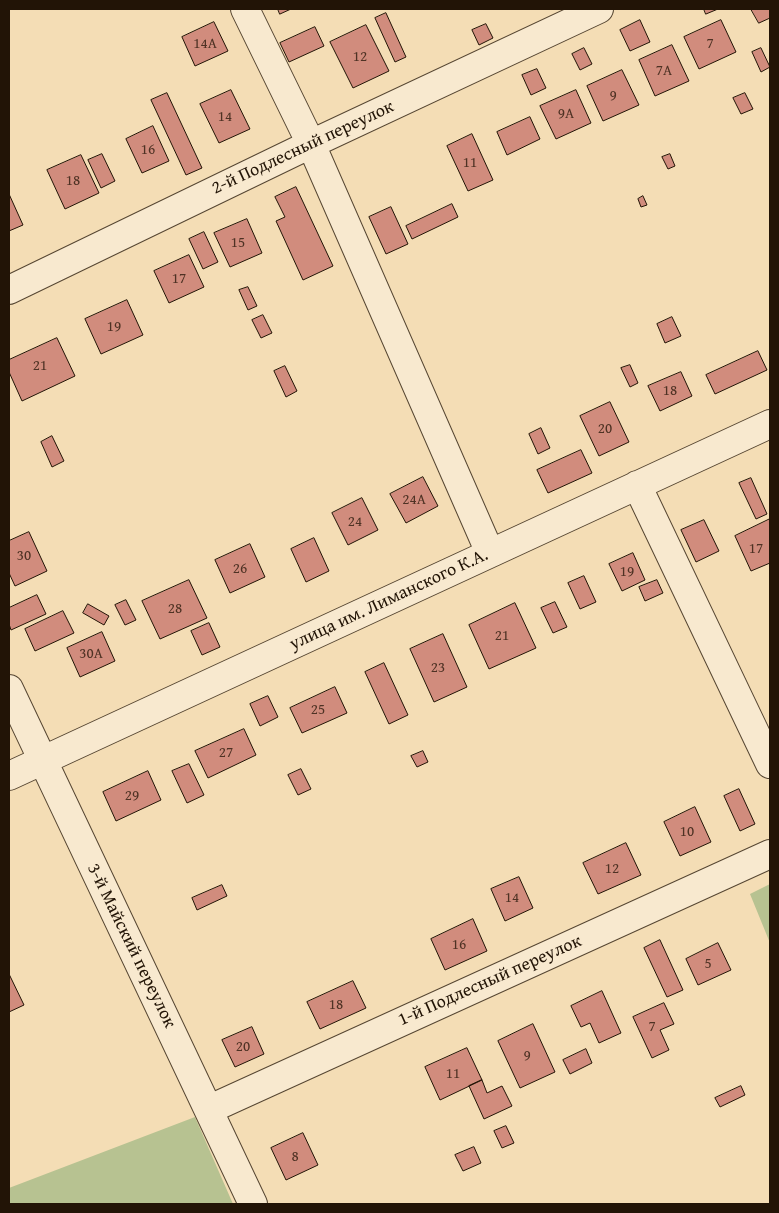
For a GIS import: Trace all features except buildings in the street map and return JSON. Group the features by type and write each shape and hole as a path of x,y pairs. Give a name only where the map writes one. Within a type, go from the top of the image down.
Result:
{"street":[{"path":"245,9 311,144 490,553"},
{"name":"2-й Подлесный переулок","path":"9,290 311,144 599,9"},
{"name":"улица им. Лиманского К.А.","path":"9,776 770,424"},
{"path":"637,486 770,764"},
{"name":"3-й Майский переулок","path":"9,689 210,1109 253,1204"},
{"name":"1-й Подлесный переулок","path":"210,1109 770,854"}],"green space":[{"path":"770,884 770,943 750,894"},
{"path":"195,1117 233,1204 9,1204 9,1188"}]}
